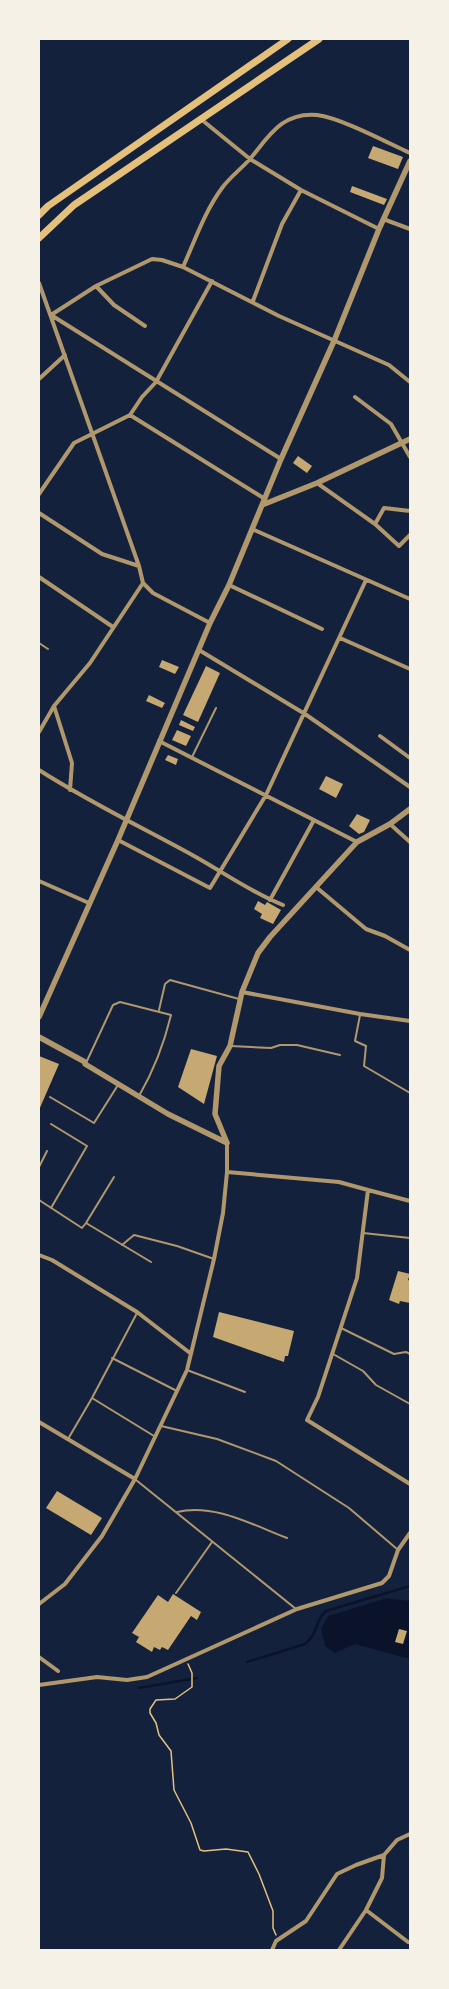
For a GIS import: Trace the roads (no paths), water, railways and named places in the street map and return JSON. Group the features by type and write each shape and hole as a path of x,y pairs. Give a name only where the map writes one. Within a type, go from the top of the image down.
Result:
{"main road":[{"path":"39,215 48,206 288,39"},
{"path":"39,238 74,205 202,120 319,39"}],"street":[{"path":"183,266 208,212 222,187 250,159 276,127 285,121 304,115 318,115 345,124 410,152"},
{"path":"202,120 250,159 301,190 379,229"},
{"path":"39,1017 118,840 159,740 210,623 229,585 281,460 334,341 379,229 410,161"},
{"path":"253,301 282,224 301,190"},
{"path":"383,220 410,229"},
{"path":"51,315 96,286 152,260 162,260 183,266 334,341 389,365 410,382"},
{"path":"39,494 74,443 130,415 142,397 156,382 212,281"},
{"path":"39,283 93,433 139,566 143,583 153,593 210,623"},
{"path":"96,286 114,305 145,326"},
{"path":"51,315 281,460"},
{"path":"39,379 65,355"},
{"path":"355,396 391,424 410,457"},
{"path":"130,415 264,502"},
{"path":"264,502 317,483 410,439"},
{"path":"317,483 375,524 399,546 410,535"},
{"path":"375,524 384,508 410,511"},
{"path":"39,513 102,554 139,566"},
{"path":"252,529 410,599"},
{"path":"39,577 113,627"},
{"path":"118,840 210,888 222,871 266,795 305,714 366,580"},
{"path":"39,732 54,706 90,663 143,583"},
{"path":"229,585 322,628"},
{"path":"340,638 410,669"},
{"path":"199,650 305,714 410,786"},
{"path":"54,706 72,763 70,790"},
{"path":"380,736 410,758"},
{"path":"159,740 357,842"},
{"path":"39,770 70,790 222,871 270,900 283,905"},
{"path":"39,1604 65,1584 102,1536 135,1479 187,1370 214,1259 228,1172 227,1143 215,1114 219,1066 230,1046 239,999 258,953 270,937 357,842 390,824 410,809"},
{"path":"270,900 314,820"},
{"path":"390,824 410,842"},
{"path":"39,881 89,903"},
{"path":"316,887 366,929 385,936 410,950"},
{"path":"242,992 360,1014 410,1021"},
{"path":"39,1037 85,1062 85,1064 168,1114 227,1143"},
{"path":"228,1172 339,1182 410,1201"},
{"path":"368,1190 357,1278 318,1397 307,1420 410,1484"},
{"path":"39,1255 52,1260 137,1312 190,1353"},
{"path":"39,1422 135,1479"},
{"path":"39,1685 97,1677 140,1679 186,1661 297,1609 382,1582 389,1576 398,1550 410,1533"},
{"path":"39,1657 58,1671"},
{"path":"272,1950 276,1941 306,1921 337,1874 356,1865 384,1855 397,1840 410,1834"},
{"path":"339,1950 366,1910 382,1878 384,1855"},
{"path":"366,1910 408,1942"}],"lane":[{"path":"39,643 48,649"},
{"path":"192,757 216,708"},
{"path":"159,1010 165,984 170,980 239,999"},
{"path":"85,1064 113,1005 120,1002 159,1010 171,1015 152,1074 139,1096"},
{"path":"360,1014 356,1041 366,1046 364,1066 410,1093"},
{"path":"230,1046 271,1048 297,1045 340,1055"},
{"path":"50,1097 94,1123 119,1084"},
{"path":"51,1124 87,1146 51,1208"},
{"path":"39,1167 47,1151"},
{"path":"39,1200 82,1228 114,1177"},
{"path":"86,1223 151,1262"},
{"path":"363,1233 410,1238"},
{"path":"122,1245 134,1235 178,1246 214,1259"},
{"path":"68,1440 137,1312"},
{"path":"341,1328 394,1354 406,1352 410,1354"},
{"path":"332,1353 363,1371 376,1385 410,1404"},
{"path":"112,1358 177,1391"},
{"path":"187,1370 244,1392"},
{"path":"92,1398 155,1437"},
{"path":"161,1426 217,1439 276,1461 350,1508 398,1550"},
{"path":"135,1479 297,1609"},
{"path":"177,1512 191,1509 223,1514 287,1538"},
{"path":"176,1593 212,1542"}],"water":[{"path":"387,1598 410,1601 410,1659 355,1644 335,1653 325,1646 321,1629 328,1616"}],"waterway":[{"path":"247,1662 305,1644 312,1636 322,1615 326,1611 410,1586"},
{"path":"139,1688 197,1678"}]}
